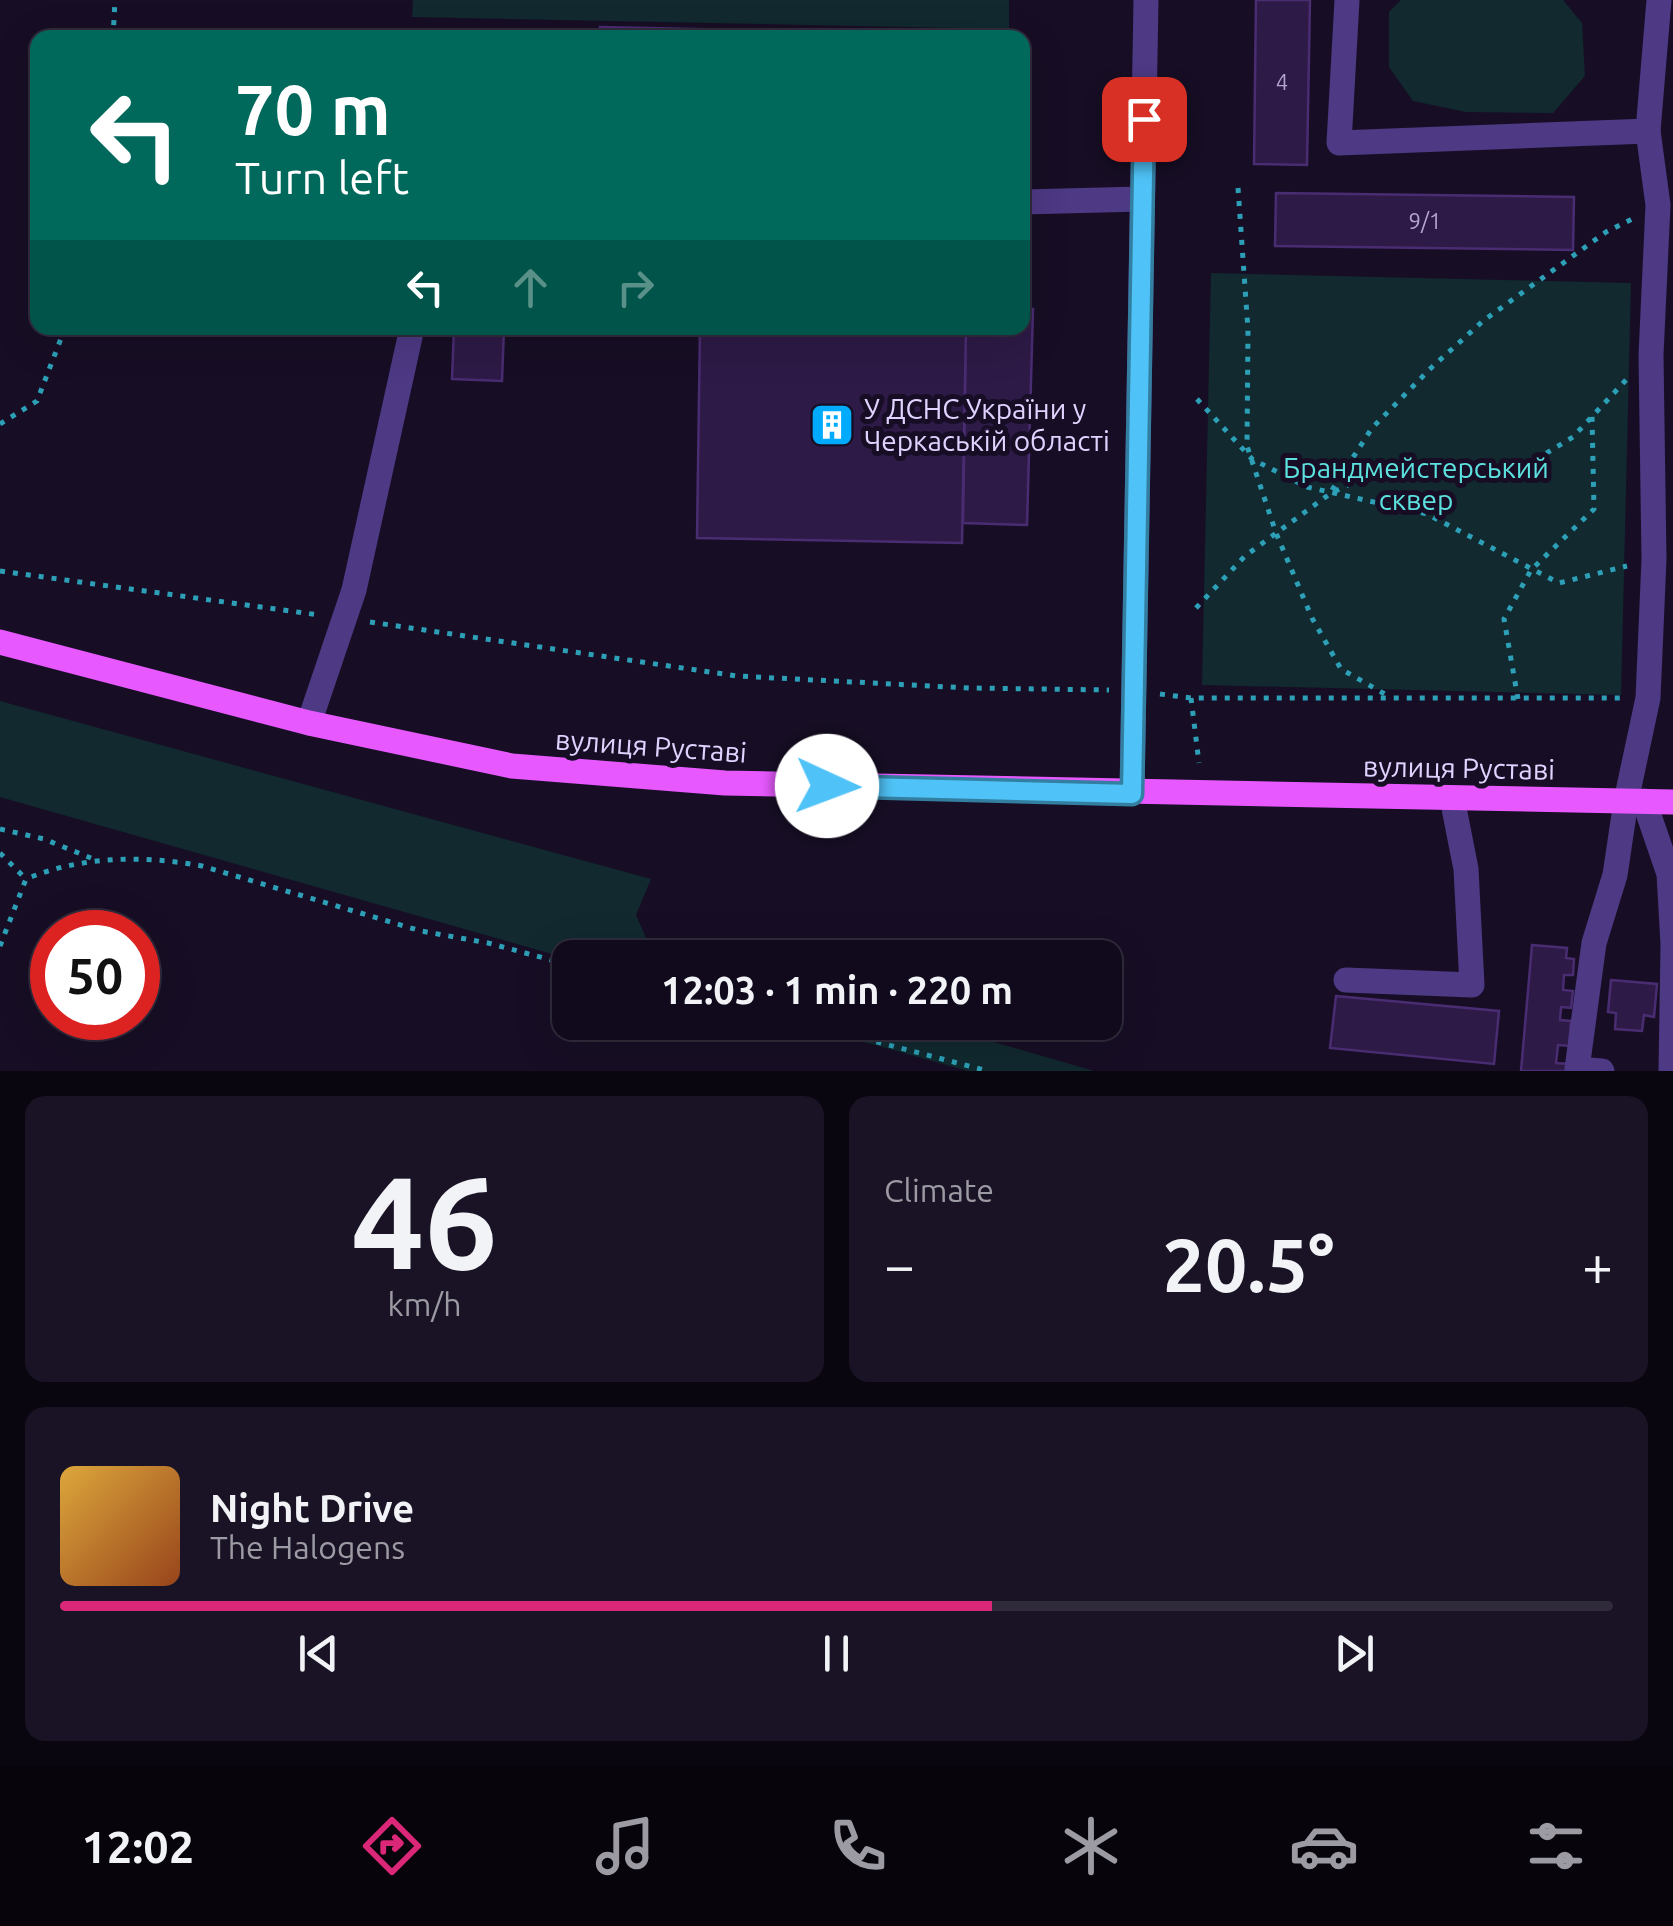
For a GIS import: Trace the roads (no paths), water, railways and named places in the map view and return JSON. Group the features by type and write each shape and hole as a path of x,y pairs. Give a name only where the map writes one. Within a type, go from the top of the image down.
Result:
{"main road":[{"name":"вулиця Руставі","path":"0,642 309,723 531,768 725,783 1673,802"}],"street":[{"path":"1132,794 1146,0"},
{"path":"1347,0 1339,143 1648,131"},
{"path":"1602,1071 1576,1069 1594,943 1635,802 1648,698 1654,559 1650,355 1658,205 1648,131 1659,0"},
{"path":"1030,202 1142,199"},
{"path":"309,723 354,590 410,335"},
{"path":"1346,980 1472,986 1466,869 1452,798"},
{"path":"1635,802 1669,874 1673,944 1671,1071"}],"place":[{"name":"У ДСНС України у Черкаській області","path":"832,425"}],"park label":[{"name":"Брандмейстерський сквер","path":"1416,484"}]}
